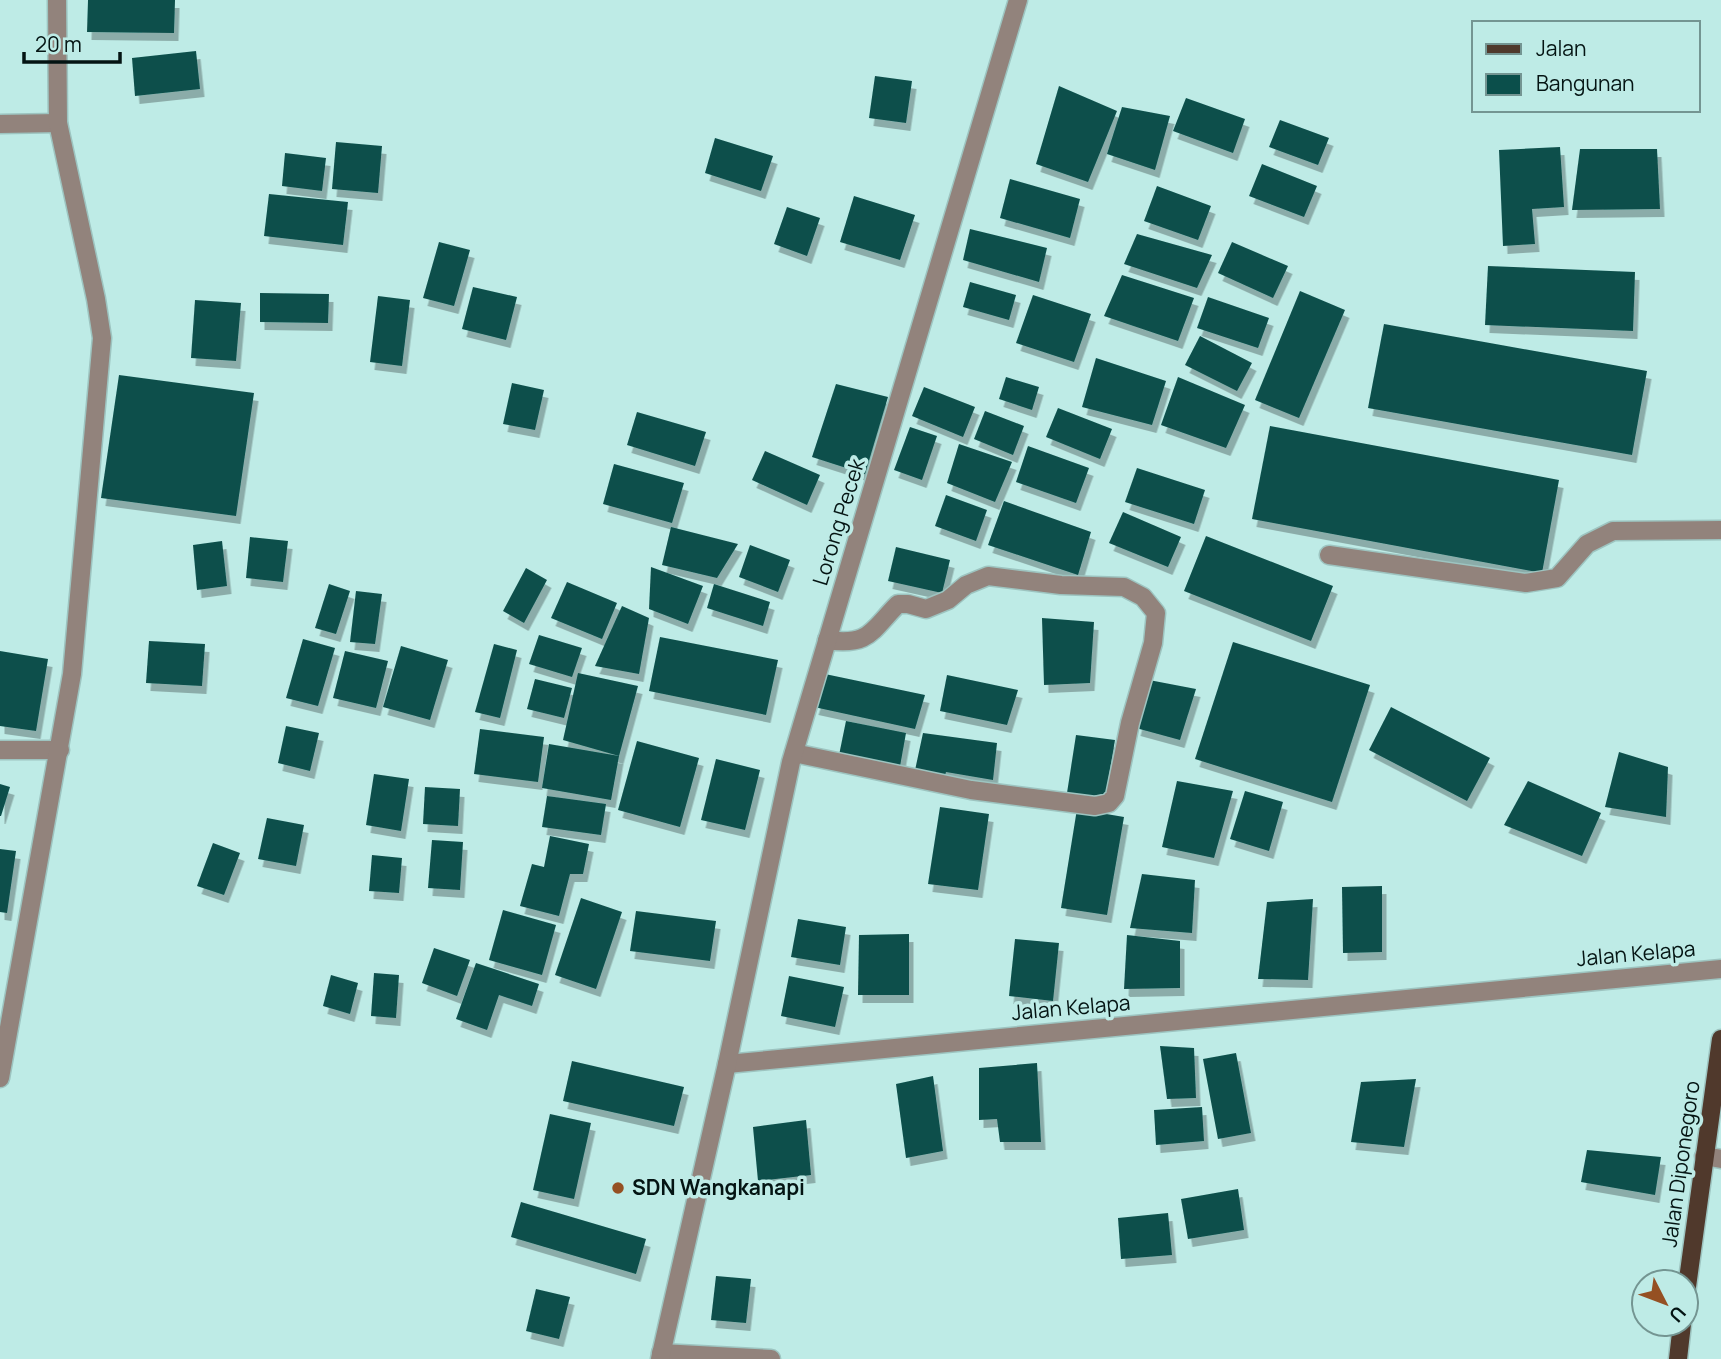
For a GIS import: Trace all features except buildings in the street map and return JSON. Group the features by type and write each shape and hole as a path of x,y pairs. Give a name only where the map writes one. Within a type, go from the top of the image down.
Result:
{"main road":[{"name":"Jalan Diponegoro","path":"1691,1268 1712,1158 1721,1039"},
{"path":"1678,1359 1680,1338"}],"street":[{"path":"0,1078 72,674 102,338 58,123 57,0"},
{"name":"Lorong Pecek","path":"727,1064 794,753 1018,0"},
{"path":"0,124 58,123"},
{"path":"1329,555 1526,583 1557,578 1587,544 1613,531 1721,530"},
{"path":"794,753 971,790 1095,806 1109,803 1115,796 1130,723 1153,643 1156,613 1143,597 1124,587 1061,585 989,576 966,585 948,600 926,609 898,604 871,636 847,643 827,640"},
{"path":"0,750 60,750"},
{"name":"Jalan Kelapa","path":"727,1064 1721,969"},
{"path":"727,1064 661,1356 771,1359"}],"place":[{"name":"SDN Wangkanapi","path":"618,1188"}]}
